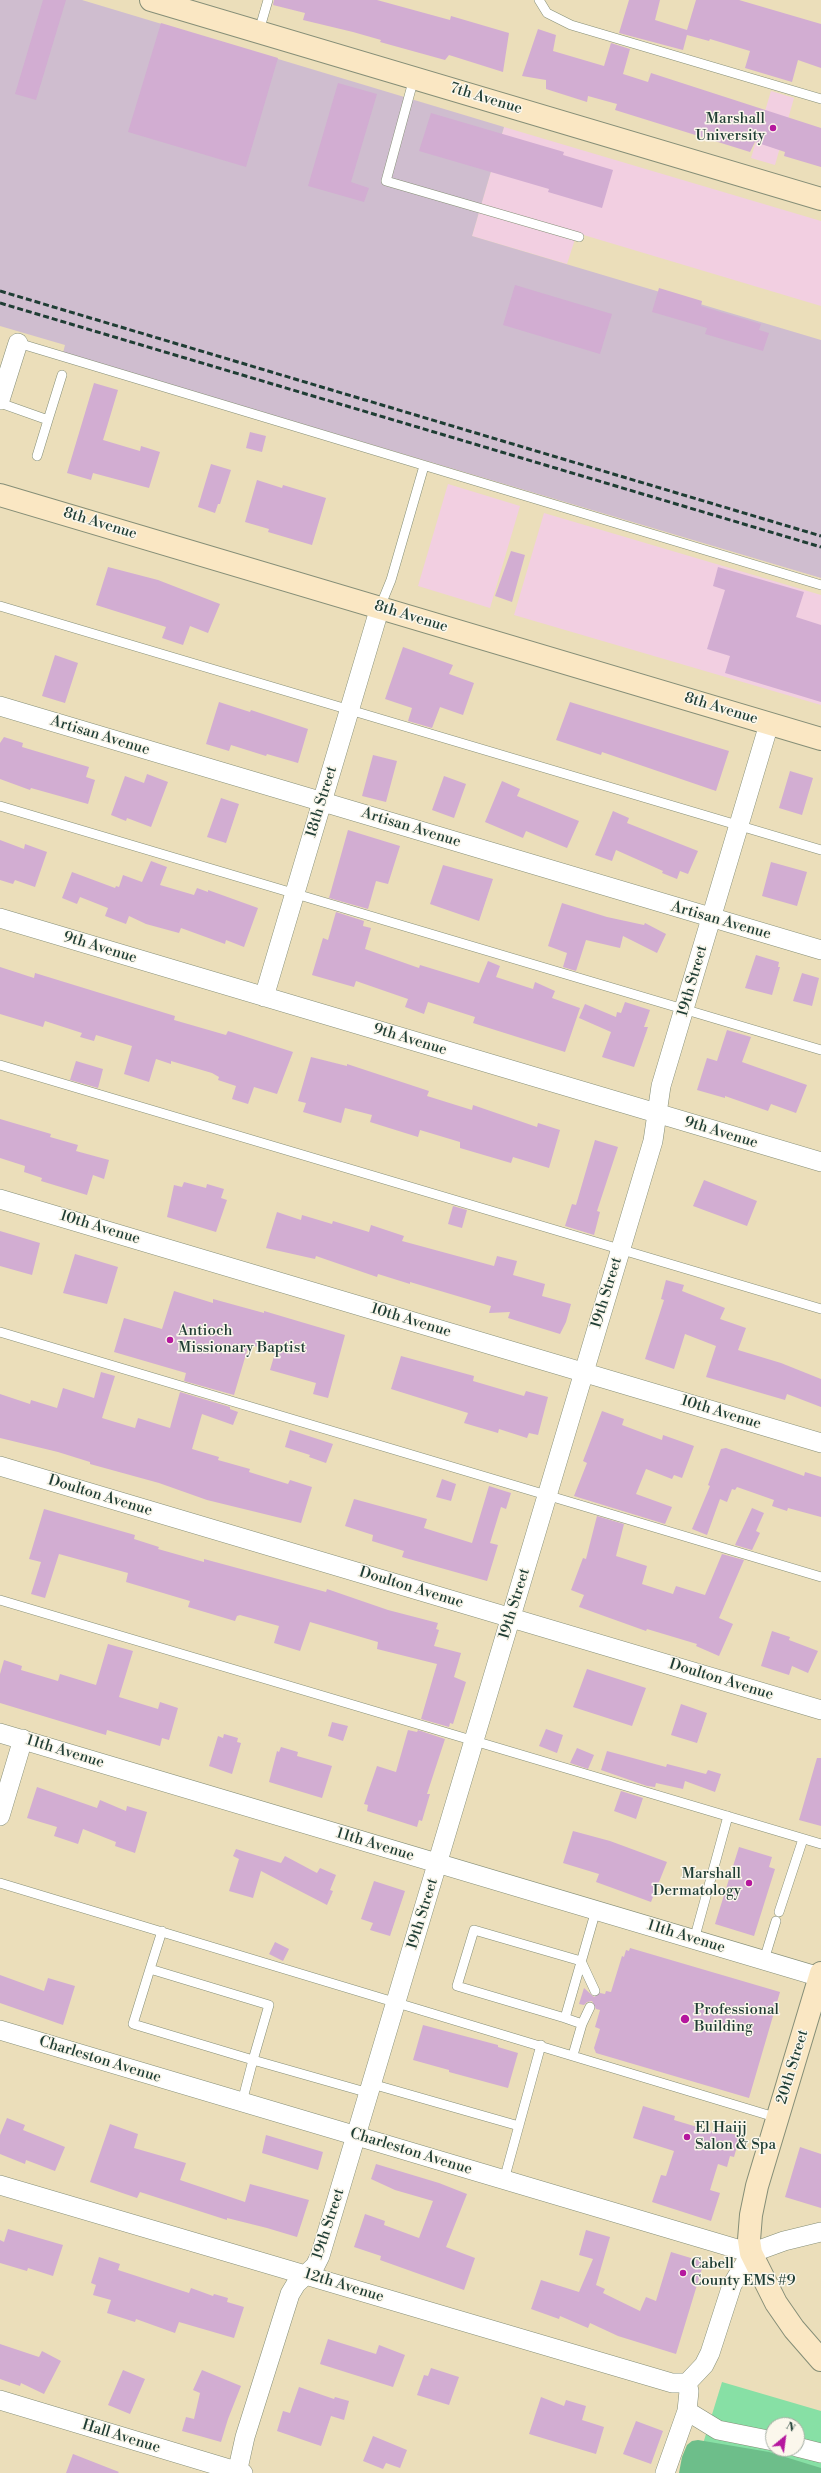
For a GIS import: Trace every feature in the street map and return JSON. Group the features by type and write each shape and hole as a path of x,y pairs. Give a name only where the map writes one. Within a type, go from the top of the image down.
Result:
{"main road":[{"name":"7th Avenue","path":"151,0 821,199"},
{"name":"8th Avenue","path":"0,495 821,739"},
{"name":"20th Street","path":"751,2253 749,2240 751,2215 778,2118 816,2009 820,1975"},
{"path":"751,2253 776,2302 794,2329 821,2360"}],"street":[{"path":"0,400 18,343"},
{"name":"18th Street","path":"264,997 380,607"},
{"name":"Artisan Avenue","path":"0,706 821,950"},
{"name":"19th Street","path":"239,2472 245,2437 285,2306 296,2284 306,2275 320,2256 653,1141 661,1086 769,724"},
{"name":"9th Avenue","path":"0,918 821,1162"},
{"name":"10th Avenue","path":"0,1199 821,1443"},
{"name":"Doulton Avenue","path":"0,1466 821,1710"},
{"name":"11th Avenue","path":"0,1733 694,1940 820,1975"},
{"path":"0,1816 23,1740"},
{"name":"Charleston Avenue","path":"0,2030 751,2253"},
{"name":"12th Avenue","path":"0,2185 672,2383 687,2383"},
{"path":"665,2473 687,2411 689,2391 687,2383 704,2365 710,2353 732,2285 751,2253 784,2241 821,2232"},
{"name":"Hall Avenue","path":"0,2400 239,2472"},
{"path":"687,2411 718,2430 765,2439"},
{"path":"805,2449 821,2453"}],"lane":[{"path":"259,32 268,0"},
{"path":"539,0 547,13 571,25 821,99"},
{"path":"414,78 386,181 579,237"},
{"path":"18,343 821,585"},
{"path":"37,456 62,375"},
{"path":"0,403 48,420"},
{"path":"380,607 391,580 424,466"},
{"path":"0,606 821,850"},
{"path":"0,806 821,1050"},
{"path":"0,1065 821,1309"},
{"path":"0,1332 821,1577"},
{"path":"0,1600 821,1844"},
{"path":"694,1940 728,1816"},
{"path":"779,1912 803,1839"},
{"path":"0,1883 542,2045 778,2118"},
{"path":"564,2018 596,1910"},
{"path":"764,1960 776,1921"},
{"path":"582,2024 457,1986 474,1930 581,1961 595,1991"},
{"path":"162,1931 133,2024 253,2060 519,2126"},
{"path":"150,1969 269,2005 242,2102"},
{"path":"573,2055 582,2024 590,2007"},
{"path":"504,2180 542,2045"}],"shaded area":[{"path":"0,0 82,0 504,127 472,236 821,340 821,578 63,353 65,345 0,326"},
{"name":"Marshall University","path":"771,91 794,98 775,165 751,158"},
{"path":"504,127 821,221 821,306 577,233 567,264 472,236"},
{"path":"448,484 520,506 490,608 418,586"},
{"path":"544,513 821,595 821,705 514,615"}],"green space":[{"path":"722,2382 821,2411 821,2473 694,2473"},
{"path":"698,2440 765,2451 765,2457 785,2457 821,2468 821,2473 679,2473 682,2457 687,2445 692,2441"}],"building":[{"path":"43,0 66,0 36,100 15,94"},
{"path":"274,0 377,0 450,20 451,16 509,33 503,72 449,55 445,60 380,42 381,40 353,32 303,20 305,13 273,5"},
{"path":"629,0 660,0 655,20 687,30 696,0 739,0 821,24 821,68 798,60 792,82 745,68 750,51 710,39 709,41 687,35 683,50 619,33"},
{"path":"161,23 278,58 246,167 128,132"},
{"path":"538,29 556,35 553,51 604,66 611,43 630,49 623,74 648,82 651,73 821,128 821,167 784,156 785,152 755,142 750,152 615,110 617,104 588,96 587,102 546,89 546,80 522,76"},
{"path":"338,83 377,94 351,182 369,188 364,202 308,186"},
{"path":"431,113 564,152 563,155 613,170 602,208 548,192 549,189 419,151"},
{"path":"515,285 612,314 600,354 503,325"},
{"path":"659,288 702,301 701,306 761,324 759,330 769,333 763,351 705,334 707,328 652,312"},
{"path":"94,383 118,390 103,440 140,451 141,446 160,452 149,488 93,473 91,480 67,473"},
{"path":"250,432 266,436 262,452 246,448"},
{"path":"211,464 231,470 220,504 218,504 215,513 198,507"},
{"path":"257,480 282,488 283,485 326,498 312,545 268,532 269,529 245,522"},
{"path":"511,551 525,555 512,602 495,596"},
{"path":"108,567 158,580 220,604 208,633 190,626 183,645 162,638 166,627 96,605"},
{"path":"718,567 804,592 796,617 821,625 821,702 725,673 730,656 707,649 725,590 713,586"},
{"path":"403,647 453,665 449,674 474,683 463,715 440,707 432,728 408,721 412,708 385,699"},
{"path":"55,655 78,663 65,703 42,696"},
{"path":"219,702 250,712 251,710 308,729 298,763 267,754 266,756 231,745 229,751 206,744"},
{"path":"570,702 729,751 716,791 602,752 601,755 556,740"},
{"path":"4,737 23,743 22,747 89,767 86,777 95,780 88,804 31,788 30,790 0,779 0,743"},
{"path":"373,755 397,761 386,802 362,796"},
{"path":"790,771 813,778 802,815 779,808"},
{"path":"147,774 168,782 151,827 127,818 126,821 111,815 125,776 144,783"},
{"path":"444,776 466,784 454,818 432,810"},
{"path":"502,781 520,789 517,796 579,821 567,848 526,831 523,838 485,822"},
{"path":"221,798 239,804 226,843 207,837"},
{"path":"613,811 629,818 627,823 698,851 688,874 680,871 677,879 662,873 663,871 616,850 612,861 595,855"},
{"path":"348,830 400,846 388,884 376,881 368,909 329,898"},
{"path":"0,840 24,849 25,844 47,852 35,887 15,880 13,884 0,880"},
{"path":"151,861 167,867 160,885 194,895 197,888 208,892 208,890 258,908 244,947 226,940 225,944 181,928 179,933 146,924 129,916 126,924 105,916 108,908 80,897 77,904 62,898 72,872 115,888 116,886 119,887 123,875 142,882"},
{"path":"771,862 807,872 797,906 762,896"},
{"path":"443,865 493,879 479,921 430,904"},
{"path":"562,903 607,917 644,925 645,923 666,934 657,953 623,936 620,948 586,940 576,971 563,967 567,953 548,946"},
{"path":"336,912 364,921 363,926 371,928 365,949 419,968 420,965 479,983 488,961 500,966 496,977 533,989 535,982 555,991 552,998 580,1008 565,1052 473,1023 475,1017 428,1002 424,1014 405,1007 408,999 356,981 354,987 312,975 323,938 328,940"},
{"path":"756,955 779,962 778,967 780,967 772,995 745,988"},
{"path":"0,967 34,978 35,973 175,1016 174,1020 226,1035 228,1031 293,1052 277,1094 254,1087 248,1104 232,1099 236,1086 218,1080 219,1077 212,1073 171,1061 171,1064 156,1059 149,1082 124,1074 132,1046 96,1035 94,1041 80,1037 82,1033 45,1021 43,1027 0,1014"},
{"path":"802,973 819,978 812,1006 793,1001"},
{"path":"625,1002 650,1010 644,1027 648,1027 634,1067 602,1057 611,1032 579,1018 585,1004 616,1017 617,1012 621,1013"},
{"path":"727,1030 751,1037 742,1062 807,1085 796,1113 771,1104 768,1111 725,1096 725,1098 697,1090 707,1058 717,1061"},
{"path":"311,1057 347,1066 347,1064 429,1091 427,1096 472,1110 473,1105 537,1127 538,1123 560,1130 549,1168 513,1157 511,1163 460,1148 460,1142 420,1130 418,1137 370,1122 372,1115 345,1108 341,1123 303,1112 306,1103 298,1101"},
{"path":"76,1061 103,1069 98,1088 70,1080"},
{"path":"0,1119 51,1134 50,1137 78,1145 76,1151 109,1160 104,1179 93,1175 87,1195 41,1181 42,1178 24,1172 25,1166 0,1158"},
{"path":"595,1140 618,1147 597,1211 600,1212 594,1235 565,1226 572,1204 576,1205"},
{"path":"704,1180 757,1201 747,1226 693,1206"},
{"path":"184,1182 206,1188 207,1184 224,1189 221,1198 227,1200 216,1232 167,1217 174,1185 182,1187"},
{"path":"453,1206 467,1210 462,1228 448,1224"},
{"path":"277,1212 301,1220 302,1215 332,1224 333,1221 369,1232 371,1225 404,1236 402,1241 494,1266 497,1256 517,1261 513,1275 545,1284 542,1296 571,1304 566,1322 560,1334 508,1318 510,1312 489,1313 491,1306 410,1282 410,1284 378,1274 377,1277 316,1256 315,1259 266,1248"},
{"path":"0,1231 40,1243 32,1275 0,1266"},
{"path":"75,1254 118,1267 107,1304 63,1293"},
{"path":"666,1280 684,1285 682,1291 725,1308 720,1319 746,1328 738,1350 781,1363 821,1379 821,1407 787,1394 785,1400 706,1377 716,1346 685,1334 674,1369 645,1359 664,1300 661,1299"},
{"path":"174,1291 213,1303 213,1299 264,1313 264,1311 345,1335 328,1398 313,1394 316,1383 270,1370 275,1353 249,1344 234,1395 184,1381 186,1373 114,1352 124,1318 162,1329"},
{"path":"401,1356 474,1376 473,1381 524,1396 526,1391 548,1397 538,1435 529,1433 527,1438 499,1429 498,1433 464,1423 468,1413 391,1389"},
{"path":"101,1372 115,1376 102,1418 135,1428 138,1418 170,1428 180,1392 230,1407 230,1409 238,1412 233,1425 202,1414 192,1449 219,1457 218,1460 250,1469 249,1472 288,1484 290,1480 312,1487 301,1523 207,1500 159,1483 90,1464 90,1462 58,1452 0,1438 0,1394 30,1404 31,1400 57,1408 63,1388 94,1398"},
{"path":"602,1411 624,1419 622,1425 662,1440 663,1435 694,1446 682,1478 674,1475 672,1479 646,1469 636,1494 672,1507 665,1524 574,1496 587,1463 583,1461"},
{"path":"290,1430 333,1444 326,1463 309,1457 310,1455 285,1447"},
{"path":"726,1448 804,1476 805,1472 821,1477 821,1517 788,1508 787,1511 772,1506 774,1500 737,1487 735,1490 732,1489 727,1502 720,1499 707,1535 692,1529 710,1486 708,1485 721,1449"},
{"path":"442,1479 456,1484 451,1501 436,1497"},
{"path":"489,1486 511,1493 506,1509 501,1507 490,1543 498,1545 487,1581 402,1557 404,1551 372,1541 373,1535 345,1526 354,1499 427,1519 424,1528 472,1543"},
{"path":"752,1508 764,1513 756,1531 760,1533 752,1550 735,1545"},
{"path":"44,1509 135,1535 134,1539 159,1547 158,1549 204,1562 204,1559 326,1592 327,1589 388,1610 438,1623 436,1629 439,1630 434,1646 461,1653 454,1677 466,1682 453,1724 450,1723 449,1727 421,1719 437,1664 377,1649 378,1642 310,1622 300,1651 274,1643 279,1626 240,1615 237,1616 235,1621 188,1607 190,1601 126,1582 128,1573 59,1554 45,1598 31,1594 41,1562 29,1559"},
{"path":"597,1516 624,1524 616,1556 647,1566 642,1584 673,1594 676,1586 705,1595 722,1554 744,1560 719,1618 733,1624 719,1656 696,1646 697,1644 647,1629 646,1631 579,1607 584,1595 571,1590 583,1558 586,1559"},
{"path":"772,1631 790,1637 789,1640 818,1651 808,1673 792,1666 789,1675 761,1666"},
{"path":"108,1644 133,1651 119,1697 158,1709 160,1702 178,1708 169,1740 162,1738 160,1746 107,1730 106,1735 0,1703 0,1674 4,1660 22,1666 21,1670 58,1681 60,1674 96,1685"},
{"path":"587,1669 646,1688 632,1726 573,1707"},
{"path":"681,1704 707,1713 697,1743 671,1735"},
{"path":"332,1722 348,1726 343,1741 328,1736"},
{"path":"546,1729 563,1735 557,1753 539,1746"},
{"path":"408,1730 417,1732 418,1730 445,1739 427,1794 430,1794 422,1821 419,1820 417,1827 367,1811 368,1805 364,1804 377,1766 396,1772"},
{"path":"224,1734 238,1738 237,1742 241,1743 232,1774 209,1766 218,1736 223,1738"},
{"path":"281,1747 298,1752 297,1756 332,1766 322,1798 269,1782 277,1751 279,1752"},
{"path":"577,1748 594,1755 588,1769 570,1763"},
{"path":"607,1751 666,1767 667,1764 706,1774 708,1770 721,1774 715,1792 685,1781 683,1789 656,1783 655,1787 647,1786 601,1770"},
{"path":"817,1758 821,1758 821,1826 799,1820"},
{"path":"37,1787 97,1808 100,1800 126,1811 127,1806 147,1812 135,1853 115,1846 116,1842 83,1829 78,1844 54,1836 57,1827 27,1818"},
{"path":"621,1791 643,1798 636,1819 614,1811"},
{"path":"573,1831 610,1841 667,1862 651,1902 596,1882 599,1874 563,1863"},
{"name":"Marshall Dermatology","path":"739,1847 772,1857 769,1867 775,1869 754,1936 715,1924"},
{"path":"236,1849 281,1863 285,1856 317,1873 320,1868 336,1875 330,1890 333,1891 327,1905 261,1871 253,1898 229,1891 239,1859 233,1856"},
{"path":"374,1881 405,1891 390,1936 370,1930 373,1923 361,1919"},
{"path":"275,1942 289,1949 283,1961 269,1954"},
{"name":"Professional Building","path":"630,1948 780,1992 749,2098 596,2053 594,2048 600,2029 595,2027 600,2010 596,2009 592,2001 587,2002 584,2005 579,2004 584,1988 594,1997 600,1993 605,1994 606,1991 611,1992 622,1956 624,1957 626,1950 629,1951"},
{"path":"0,1975 44,1991 48,1978 75,1986 63,2025 0,2003"},
{"path":"423,2025 498,2045 498,2047 518,2053 508,2088 449,2072 449,2070 413,2060"},
{"path":"643,2106 675,2116 674,2120 717,2133 718,2129 740,2136 734,2157 730,2156 727,2167 718,2164 710,2190 720,2193 711,2221 652,2202 661,2175 666,2176 674,2151 633,2138"},
{"path":"7,2118 25,2125 23,2130 65,2147 55,2171 26,2160 25,2164 0,2154 0,2135"},
{"path":"110,2124 138,2134 134,2148 186,2163 180,2180 245,2202 250,2184 309,2200 297,2237 227,2218 227,2220 140,2192 137,2198 90,2182"},
{"path":"266,2135 323,2152 318,2170 262,2153"},
{"path":"800,2147 821,2154 821,2208 785,2197"},
{"path":"376,2164 439,2183 467,2194 446,2247 475,2258 464,2290 380,2260 381,2256 354,2247 365,2214 385,2221 384,2225 419,2238 433,2201 395,2190 371,2179"},
{"path":"8,2229 63,2245 53,2276 28,2268 27,2271 0,2263 0,2240 4,2242"},
{"path":"586,2230 610,2237 596,2285 605,2289 603,2293 640,2311 646,2297 656,2301 671,2252 704,2262 676,2354 618,2336 590,2323 588,2328 560,2316 559,2319 531,2309 541,2280 579,2292 593,2259 579,2255"},
{"path":"99,2257 120,2264 118,2270 189,2293 191,2288 213,2296 214,2294 228,2298 227,2302 244,2307 234,2338 179,2322 175,2333 136,2319 135,2322 107,2313 111,2300 93,2295 96,2285 91,2283"},
{"path":"328,2339 376,2354 379,2345 405,2355 393,2387 320,2364"},
{"path":"0,2344 39,2357 42,2351 61,2361 44,2394 21,2383 20,2386 0,2379"},
{"path":"431,2368 459,2377 449,2405 417,2395 424,2375 428,2376"},
{"path":"123,2370 145,2379 130,2414 108,2405"},
{"path":"202,2370 241,2386 221,2442 182,2431 186,2417 194,2419 200,2393 193,2390"},
{"path":"299,2387 334,2399 335,2397 349,2401 344,2420 331,2416 321,2446 277,2431 283,2411 290,2413"},
{"path":"541,2397 564,2406 566,2400 586,2406 582,2420 604,2427 596,2454 529,2434"},
{"path":"636,2421 663,2431 651,2464 623,2454"},
{"path":"373,2436 407,2450 400,2468 386,2463 383,2469 363,2461"},
{"path":"73,2454 119,2472 66,2473"}],"railway":[{"path":"0,291 821,536"},
{"path":"0,303 821,547"}],"place":[{"name":"Marshall University","path":"773,128"},
{"name":"Antioch Missionary Baptist","path":"170,1340"},
{"name":"Marshall Dermatology","path":"749,1883"},
{"name":"Professional Building","path":"685,2019"},
{"name":"El Haijj Salon & Spa","path":"687,2137"},
{"name":"Cabell County EMS #9","path":"683,2273"}]}
